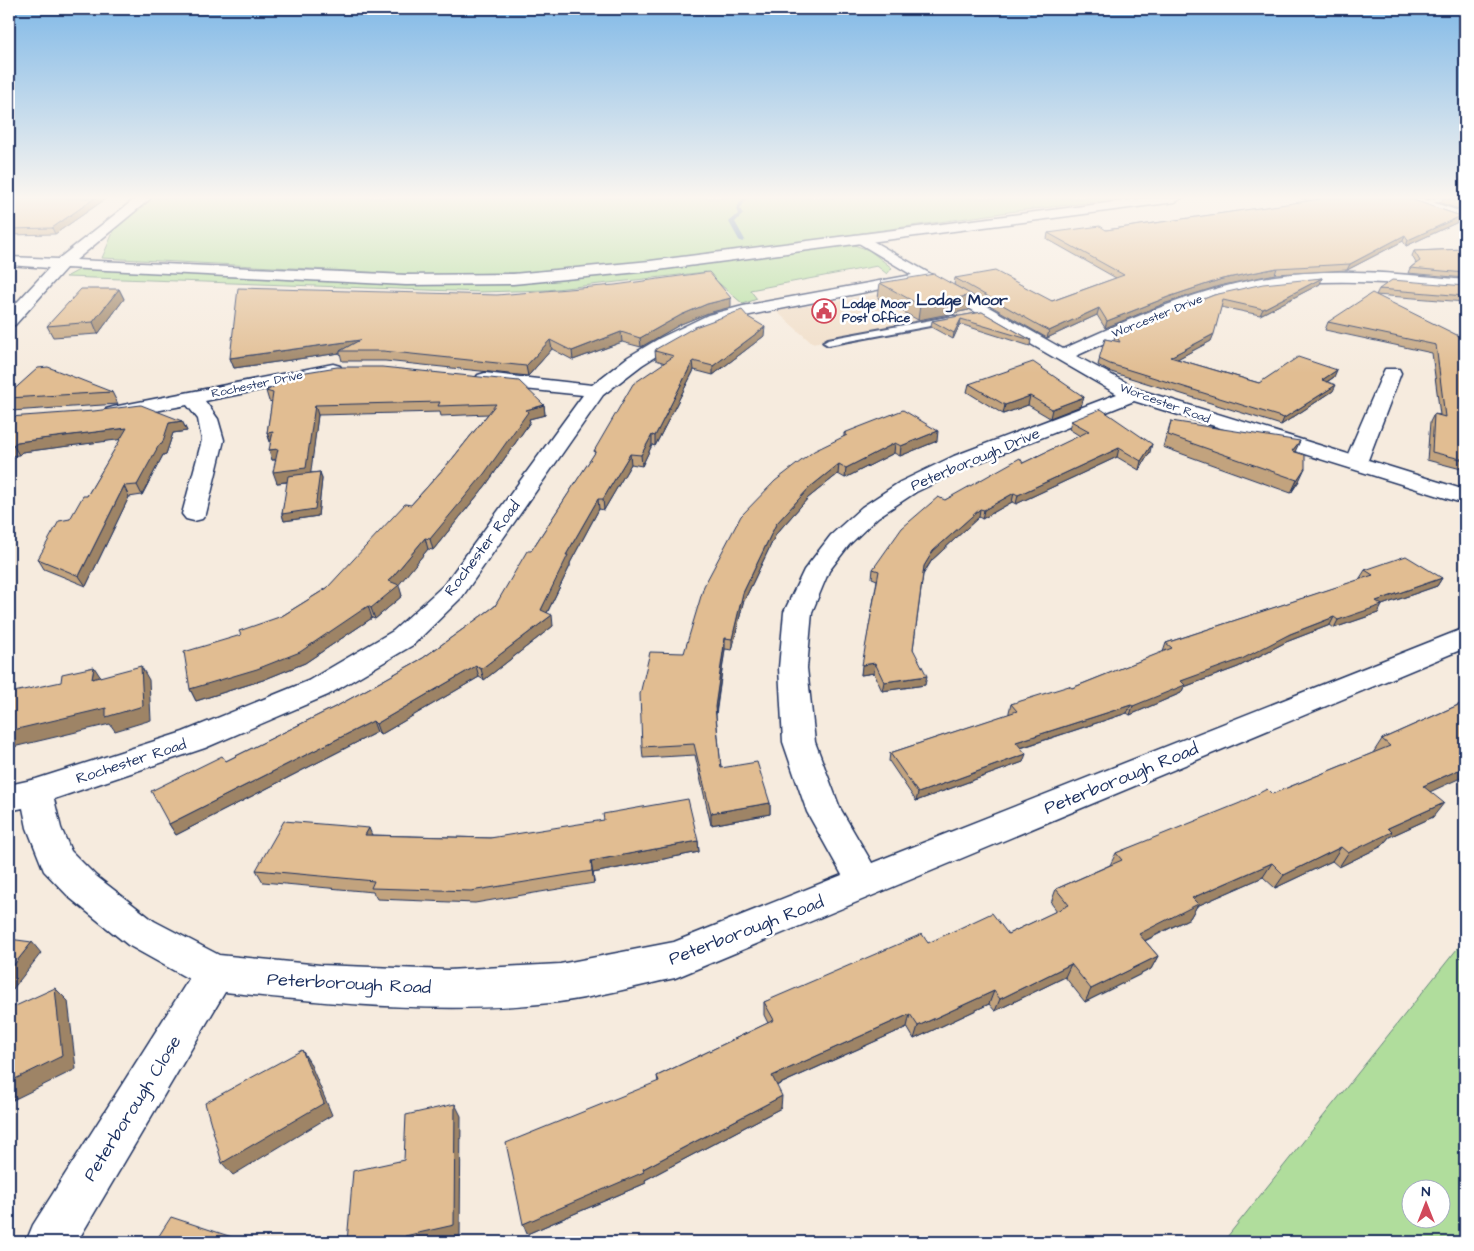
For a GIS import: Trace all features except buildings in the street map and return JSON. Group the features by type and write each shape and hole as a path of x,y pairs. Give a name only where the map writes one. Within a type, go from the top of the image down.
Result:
{"street":[{"path":"9,322 62,263 70,256"},
{"path":"9,261 406,280 513,279 650,266 726,256"},
{"name":"Worcester Road","path":"890,256 1062,356 1133,394 1465,497"},
{"name":"Rochester Road","path":"22,795 194,740 318,688 402,638 453,591 596,391 634,361 688,330 714,319 766,305 925,278"},
{"name":"Worcester Drive","path":"1062,356 1193,300 1252,284 1356,278 1465,285"},
{"name":"Rochester Drive","path":"91,415 145,409 302,374 349,369"},
{"path":"1355,464 1392,373"},
{"path":"467,377 596,391"},
{"name":"Peterborough Drive","path":"866,883 824,812 799,742 793,668 798,612 816,570 840,540 870,512 908,488 962,461 1133,394"},
{"path":"192,398 208,419 213,440 194,514"},
{"name":"Peterborough Road","path":"22,795 44,828 57,860 83,887 141,933 215,973 320,984 448,989 560,983 675,960 1465,637"},
{"name":"Peterborough Close","path":"50,1242 215,973"}],"lane":[{"path":"828,342 986,312"}],"shaded area":[{"path":"930,286 974,312 812,343 776,311"}],"green space":[{"path":"103,256 697,256 537,272 426,275 102,258"},
{"path":"716,256 877,256 892,268 887,274 877,266 750,290 757,299 743,304 706,272 547,290 481,292 66,277 90,264 449,281"},
{"path":"1465,939 1465,1242 1223,1242"}],"place":[{"name":"Lodge Moor Post Office","path":"824,311"}],"district":[{"name":"Lodge Moor","path":"962,299"}]}
